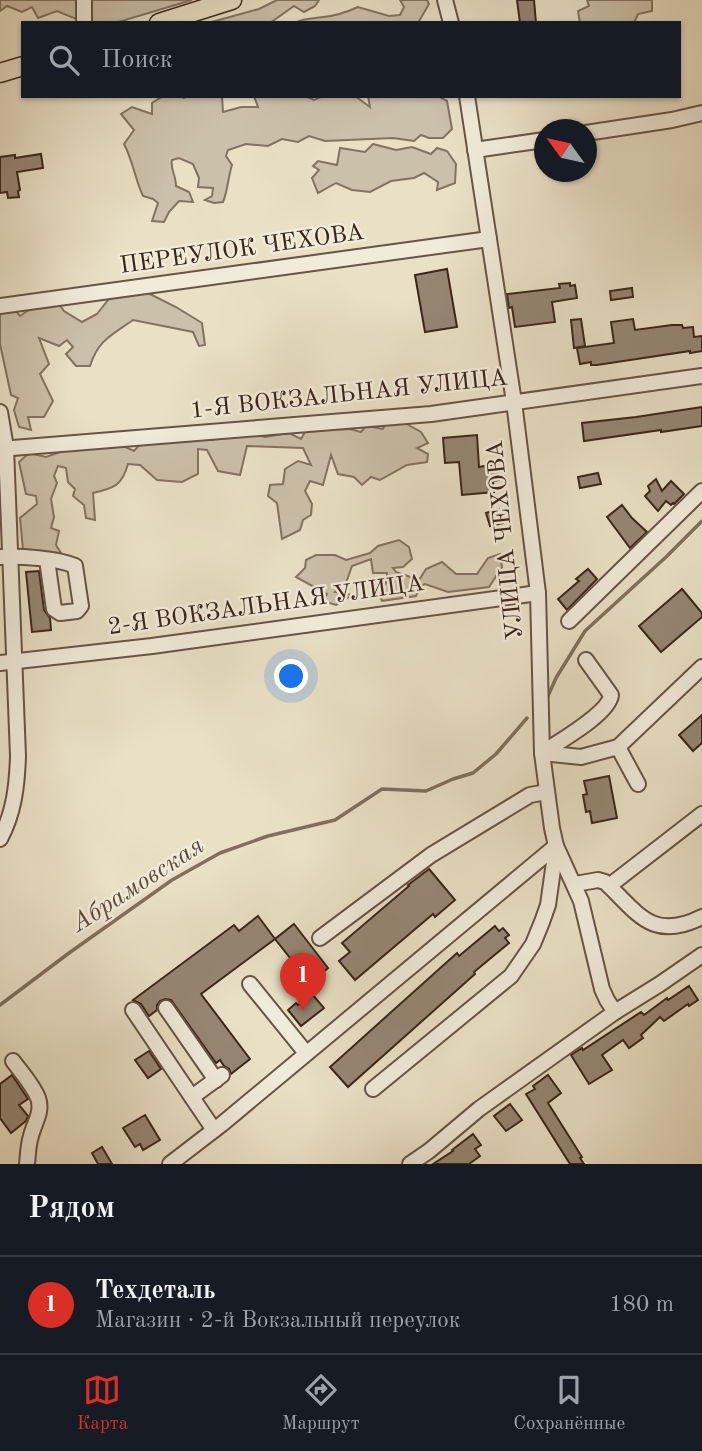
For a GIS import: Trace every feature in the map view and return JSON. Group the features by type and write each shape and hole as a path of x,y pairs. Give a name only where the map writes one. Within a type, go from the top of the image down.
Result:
{"main road":[{"path":"165,21 232,0"},
{"path":"0,73 21,67"}],"street":[{"path":"84,0 84,21"},
{"path":"445,0 450,21"},
{"name":"УЛИЦА ЧЕХОВА","path":"467,98 514,402 538,593 542,753 552,828 556,846 575,884 602,989 615,1012"},
{"path":"597,131 702,113"},
{"path":"475,150 534,141"},
{"name":"ПЕРЕУЛОК ЧЕХОВА","path":"0,306 489,239"},
{"name":"1-Я ВОКЗАЛЬНАЯ УЛИЦА","path":"3,448 430,414 702,376"},
{"path":"0,412 7,662 17,774 16,791 0,839"},
{"path":"569,621 702,491"},
{"path":"5,557 47,560"},
{"name":"2-Я ВОКЗАЛЬНАЯ УЛИЦА","path":"7,662 152,646 538,593"},
{"path":"542,753 584,727 609,703 611,695 586,660"},
{"path":"542,753 581,757 618,747 702,667"},
{"path":"618,747 638,784"},
{"path":"320,939 431,855 530,795 547,792"},
{"path":"609,886 702,814"},
{"path":"170,1164 556,846"},
{"path":"373,1089 511,976 533,944 548,905 556,846"},
{"path":"575,884 602,880 641,918 657,926 682,925 702,917"},
{"path":"410,1164 479,1109 615,1012 702,955"},
{"path":"250,984 306,1053"},
{"path":"166,1008 220,1077 192,1097"},
{"path":"133,1010 214,1130"},
{"path":"13,1061 34,1089 40,1108 31,1135 27,1164"}],"shaded area":[{"path":"0,0 78,0 81,21 57,11 38,18 32,7 22,12 7,6 0,11"},
{"path":"89,0 192,0 122,21 91,21"},
{"path":"277,0 319,0 315,6 304,12 294,6 273,21 215,21 259,9"},
{"path":"400,0 427,0 429,4 419,21 300,21 337,15 358,7 389,16 400,15 404,7"},
{"path":"587,0 652,0 652,11 638,14 635,21 580,21 578,11 589,6"},
{"path":"160,98 222,98 223,112 241,107 258,107 255,98 358,98 370,107 368,98 442,98 447,101 452,129 443,138 421,135 414,141 393,138 325,141 309,136 298,142 282,139 268,146 246,144 228,150 226,156 232,165 226,193 223,202 214,203 205,200 212,196 213,188 198,187 199,178 193,164 179,158 172,160 176,186 189,192 193,202 179,201 164,222 152,221 158,203 143,196 140,190 124,144 134,130 121,114 132,107 152,114 152,103"},
{"path":"373,144 396,150 412,147 431,154 437,148 447,151 456,164 455,183 437,190 438,182 424,173 414,178 391,181 370,192 352,190 336,183 318,193 312,178 319,170 313,166 318,161 337,165 340,148 365,152"},
{"path":"146,292 202,323 205,345 199,346 193,332 133,320 102,344 90,366 76,366 66,354 73,347 67,340 59,346 39,338 49,364 40,374 53,401 44,417 28,417 31,430 19,427 14,410 18,398 11,395 0,344 0,312 14,309 20,316 36,305 59,304 64,311 82,322 97,314 112,295"},
{"path":"403,422 421,432 428,443 417,448 428,454 427,462 407,465 380,480 371,477 362,485 354,477 338,474 331,455 323,485 310,481 305,491 312,504 311,515 303,520 300,530 282,539 277,503 268,496 270,485 283,484 285,469 298,461 311,465 303,448 247,446 240,475 218,471 207,450 198,449 198,474 182,482 157,480 140,465 128,464 120,482 93,493 95,520 86,518 84,505 73,496 75,489 68,482 66,468 58,466 54,476 57,483 51,499 54,517 51,528 59,531 56,545 61,553 23,550 20,518 37,504 36,496 26,494 19,462 29,453 46,457 63,451 121,445 134,451 141,443 212,440 255,434 265,437 289,433 301,439 306,430 350,429 361,432 366,426 383,429 386,423"},
{"path":"399,540 409,547 412,559 403,567 393,568 396,572 419,580 426,569 442,562 456,574 477,574 488,558 500,554 502,567 489,587 448,592 425,584 420,586 416,596 382,601 379,595 386,583 387,573 373,573 371,559 352,566 346,583 335,592 352,595 336,605 322,601 327,594 296,577 305,568 306,560 316,555 335,555 346,560"}],"building":[{"path":"517,0 534,0 536,21 520,21"},
{"path":"41,154 43,168 17,172 19,197 8,198 7,192 0,193 0,157"},
{"path":"447,269 457,327 425,332 415,275"},
{"path":"570,283 570,286 575,285 577,298 552,302 555,322 515,327 507,294 560,288 559,284"},
{"path":"632,288 633,297 611,300 610,291"},
{"path":"581,319 585,346 574,348 571,320"},
{"path":"633,319 635,330 672,325 693,327 694,337 702,336 702,351 597,365 591,365 591,362 580,364 577,348 614,343 611,322"},
{"path":"702,407 702,426 584,441 582,423"},
{"path":"477,435 479,467 495,464 499,480 493,481 494,492 462,495 459,462 445,463 443,438"},
{"path":"598,473 601,484 580,488 578,477"},
{"path":"656,479 662,491 671,481 684,494 674,504 666,501 658,511 645,496 650,491 648,486"},
{"path":"622,505 647,532 630,548 607,517"},
{"path":"499,509 503,523 490,526 486,513"},
{"path":"588,569 597,579 567,610 558,599 579,581 576,579"},
{"path":"39,571 44,610 50,618 51,630 32,632 26,572"},
{"path":"682,589 702,613 702,617 661,652 639,626"},
{"path":"702,715 702,743 693,751 679,735"},
{"path":"609,776 617,818 592,823 590,811 586,812 583,795 587,794 584,781"},
{"path":"429,869 455,900 435,917 433,914 355,980 339,961 350,952 342,943"},
{"path":"258,916 275,939 201,994 250,1059 231,1074 220,1060 216,1063 171,1000 160,1001 157,1010 149,1016 141,1004 133,1000 234,925 239,931"},
{"path":"294,924 328,968 310,983 275,939"},
{"path":"495,926 499,931 503,928 509,935 505,938 509,943 348,1087 330,1067 457,953 459,956"},
{"path":"689,986 698,1000 664,1021 660,1017 641,1035 643,1038 629,1048 623,1040 602,1055 612,1070 589,1084 571,1055 641,1012 644,1015"},
{"path":"312,994 324,1008 301,1026 288,1010"},
{"path":"149,1051 161,1069 148,1078 135,1060"},
{"path":"12,1075 28,1099 19,1105 28,1116 26,1121 11,1133 0,1118 0,1084"},
{"path":"548,1075 561,1093 548,1103 584,1164 570,1164 526,1094"},
{"path":"510,1104 522,1120 506,1131 494,1116"},
{"path":"145,1115 160,1140 143,1150 140,1144 135,1147 123,1128"},
{"path":"473,1134 481,1145 475,1149 480,1156 469,1164 433,1164 453,1151"},
{"path":"102,1147 112,1164 98,1164 92,1153"}],"waterway":[{"name":"Абрамовская","path":"548,696 585,631 702,521"},
{"name":"Абрамовская","path":"0,1005 172,880 220,853 268,836 335,820 382,789 426,791 473,773 496,754 527,718"}],"place":[{"name":"Техдеталь","path":"303,1011"}]}
